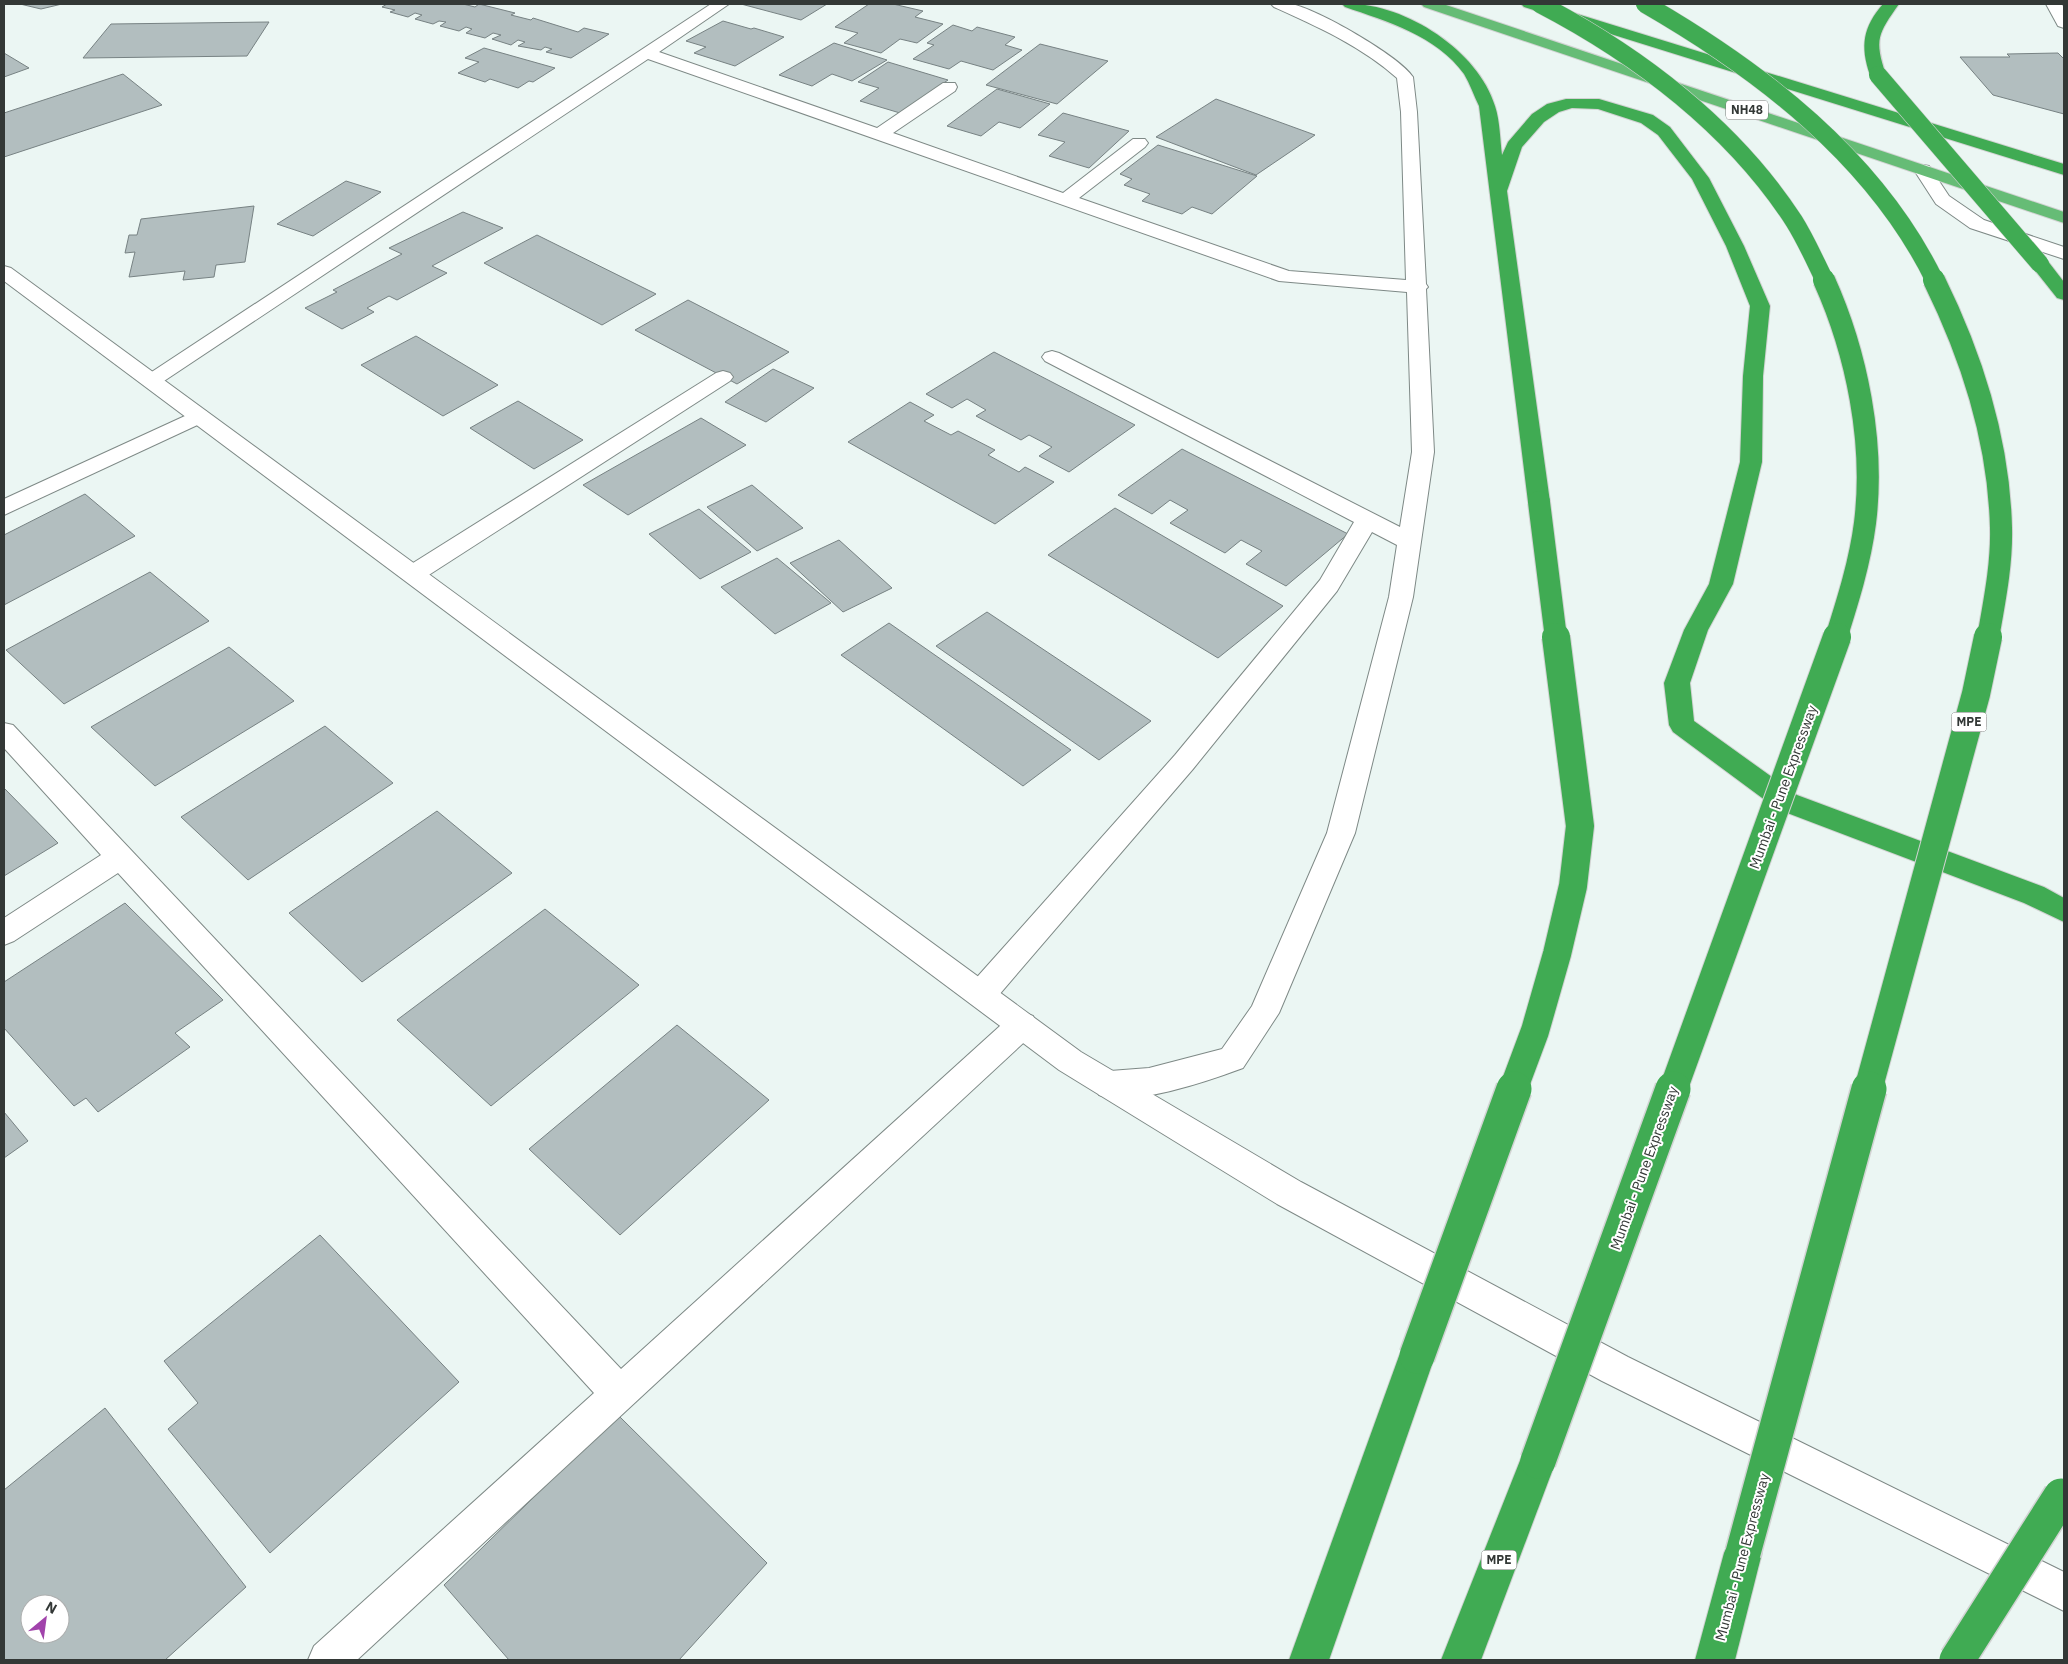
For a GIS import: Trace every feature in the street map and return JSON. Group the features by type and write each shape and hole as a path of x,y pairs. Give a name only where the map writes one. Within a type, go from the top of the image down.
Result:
{"highway":[{"path":"1309,1660 1416,1356 1535,1032 1557,954 1573,886 1580,826 1487,106 1471,73 1452,51 1430,35 1350,4"},
{"name":"NH48","path":"1429,4 2064,218"},
{"path":"1529,4 1673,47 2064,170"},
{"name":"Mumbai - Pune Expressway","path":"1461,1660 1538,1461 1832,652 1854,575 1867,506 1866,441 1855,382 1840,326 1819,269 1795,222 1759,174 1712,125 1654,76 1615,48 1540,4"},
{"name":"Mumbai - Pune Expressway","path":"1645,4 1731,58 1796,109 1851,162 1896,216 1928,269 1956,331 1976,390 1994,455 2001,531 1994,610 1976,694 1715,1660"},
{"path":"1890,4 1876,21 1870,44 1878,75 2064,294"},
{"path":"1499,190 1514,146 1538,118 1553,108 1572,103 1600,104 1627,110 1647,119 1664,131 1700,178 1735,246 1760,306 1753,376 1750,462 1721,584 1696,630 1677,683 1682,725 1787,802 2034,895 2064,911"},
{"path":"1957,1660 2063,1494"}],"street":[{"path":"151,380 721,4"},
{"path":"1110,1085 1149,1082 1232,1059 1264,1013 1341,833 1402,597 1424,452 1418,287 1409,112 1405,78 1380,55 1328,25 1279,4"},
{"path":"2054,4 2064,23"},
{"path":"646,53 1286,277 1418,287"},
{"path":"879,135 949,87"},
{"path":"1065,200 1139,144"},
{"path":"1923,170 1942,200 1977,224 2064,253"},
{"path":"4,272 1070,1061 1289,1193 1616,1369 2064,1592"},
{"path":"1052,357 1410,542"},
{"path":"413,574 723,377"},
{"path":"4,508 198,416"},
{"path":"981,994 1184,762 1322,593 1368,520"},
{"path":"4,732 619,1393"},
{"path":"4,933 120,857"},
{"path":"328,1660 1022,1026"}],"building":[{"path":"20,4 62,4 41,9"},
{"path":"387,4 463,4 475,7 479,4 515,13 511,15 531,20 533,18 578,32 584,28 609,34 571,58 546,52 552,49 545,47 541,50 518,46 525,42 518,40 511,45 492,39 501,35 493,33 485,38 466,33 472,29 466,27 459,31 440,26 446,22 439,21 433,24 415,19 422,15 415,13 408,17 390,12 395,10 382,7"},
{"path":"741,4 827,4 801,20"},
{"path":"869,4 893,4 923,11 915,17 943,24 917,43 900,39 881,53 844,43 858,33 835,27"},
{"path":"723,21 784,37 735,66 694,53 706,47 686,41"},
{"path":"269,22 247,56 83,58 111,24"},
{"path":"953,25 972,31 977,27 1015,37 1005,45 1022,50 993,70 961,61 949,69 913,59 934,45 927,43"},
{"path":"834,43 887,60 852,81 832,74 812,86 779,75"},
{"path":"1040,44 1108,61 1057,104 986,85"},
{"path":"484,48 555,68 533,82 529,81 518,88 490,79 485,82 458,73 479,62 465,58"},
{"path":"4,53 29,68 4,77"},
{"path":"2058,53 2064,59 2064,114 1993,95 1960,57 2010,57 2007,54"},
{"path":"888,62 948,80 900,113 860,101 879,88 858,82"},
{"path":"123,74 162,105 4,157 4,113"},
{"path":"997,89 1050,104 1020,128 999,122 981,136 947,126"},
{"path":"1216,99 1315,135 1256,175 1156,137"},
{"path":"1063,113 1129,131 1089,168 1049,156 1065,142 1038,135"},
{"path":"1158,145 1257,176 1212,214 1192,207 1182,214 1142,201 1150,194 1124,185 1132,179 1120,174"},
{"path":"346,181 381,192 313,236 277,224"},
{"path":"254,206 245,262 216,265 214,277 183,280 185,271 129,277 135,252 125,253 129,235 137,235 141,219"},
{"path":"463,212 503,228 432,266 447,273 397,300 389,296 367,308 374,312 342,329 305,308 337,292 333,290 402,254 389,248"},
{"path":"537,235 656,294 602,325 484,263"},
{"path":"688,300 789,352 737,384 635,330"},
{"path":"416,336 498,385 443,416 361,365"},
{"path":"994,352 1135,425 1069,472 1039,456 1052,447 1029,435 1021,440 976,416 986,410 967,399 952,408 926,394"},
{"path":"773,369 814,388 766,422 725,402"},
{"path":"518,401 583,440 534,469 470,428"},
{"path":"910,402 934,415 924,421 951,435 958,431 995,450 988,455 1019,472 1025,467 1054,482 995,524 848,442"},
{"path":"701,418 746,445 628,515 583,485"},
{"path":"1182,449 1348,534 1286,586 1246,564 1262,551 1241,540 1225,553 1170,523 1188,510 1170,500 1152,514 1118,495"},
{"path":"752,485 803,528 757,551 707,507"},
{"path":"85,494 135,536 4,605 4,535"},
{"path":"1115,508 1283,606 1218,658 1048,555"},
{"path":"699,509 751,552 700,579 649,534"},
{"path":"839,540 892,588 843,612 790,563"},
{"path":"777,558 831,603 775,634 721,587"},
{"path":"150,572 209,621 64,704 6,650"},
{"path":"987,612 1151,721 1099,760 936,646"},
{"path":"889,623 1071,750 1023,786 841,655"},
{"path":"229,647 294,701 155,786 91,727"},
{"path":"325,726 393,783 248,880 181,817"},
{"path":"4,788 58,843 4,876"},
{"path":"437,811 512,873 362,982 289,913"},
{"path":"125,903 223,1000 175,1033 190,1047 98,1112 86,1098 74,1106 4,1028 4,982"},
{"path":"545,909 639,985 491,1106 397,1020"},
{"path":"677,1025 769,1100 620,1235 529,1149"},
{"path":"4,1112 28,1141 4,1158"},
{"path":"320,1235 459,1382 270,1553 168,1429 198,1403 164,1361"},
{"path":"105,1408 246,1587 165,1660 4,1660 4,1490"},
{"path":"618,1415 767,1563 679,1660 509,1660 444,1585"}]}
